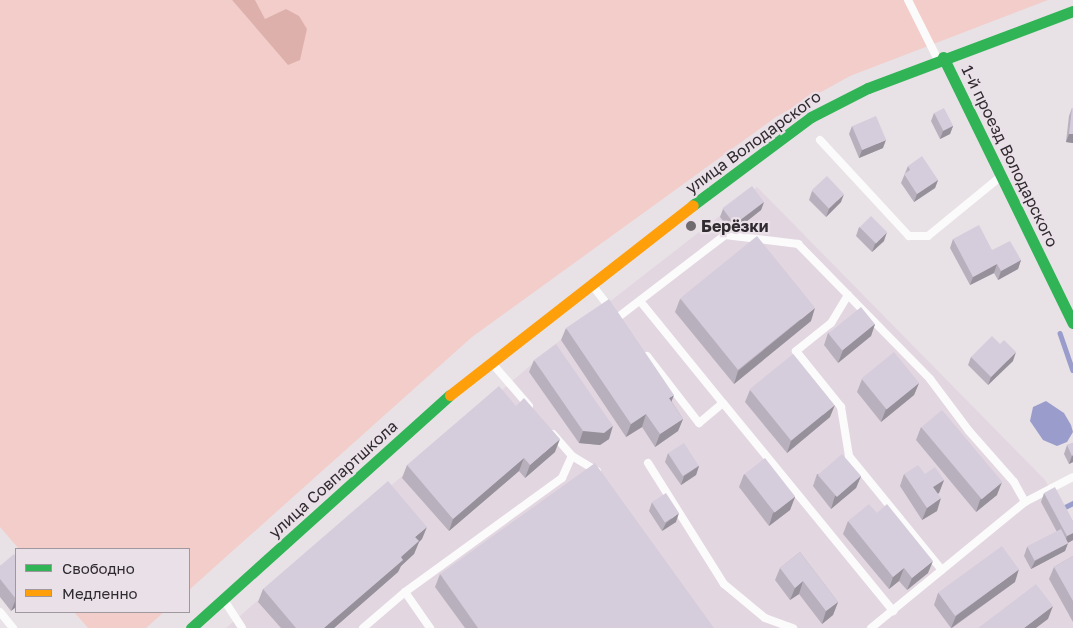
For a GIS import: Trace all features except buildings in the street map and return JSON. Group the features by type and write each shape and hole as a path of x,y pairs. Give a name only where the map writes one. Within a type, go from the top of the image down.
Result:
{"street":[{"name":"улица Володарского","path":"494,358 811,116 837,102 941,58 1073,11"},
{"name":"1-й проезд Володарского","path":"941,58 1073,323"},
{"name":"улица Совпартшкола","path":"191,628 494,358"}],"lane":[{"path":"908,0 941,58"},
{"path":"820,140 909,236 928,236 1001,176"},
{"path":"617,318 724,235 798,244 930,379 969,432 1014,482 1025,502"},
{"path":"586,286 623,325"},
{"path":"848,295 831,323 796,351 841,407 849,456 942,570"},
{"path":"640,300 893,610"},
{"path":"640,348 699,423 723,403"},
{"path":"494,358 534,412"},
{"path":"547,427 572,456 597,470 602,478"},
{"path":"363,628 405,592 562,478 572,456"},
{"path":"648,463 724,584 765,618 792,628"},
{"path":"871,628 1025,502 1073,476"},
{"path":"405,592 430,628"},
{"path":"224,599 242,628"},
{"path":"0,612 13,628"}],"shaded area":[{"path":"0,0 232,0 288,64 302,44 307,29 286,9 265,20 255,0 1048,0 850,76 776,117 472,337 190,589 190,548 18,548 0,527"},
{"path":"232,0 255,0 265,19 286,9 299,16 307,29 300,60 288,65"},
{"path":"757,187 1045,480 1073,532 1073,628 226,628 554,345"},
{"path":"75,613 163,613 146,628 88,628"}],"water":[{"path":"1046,401 1064,413 1073,432 1067,442 1057,446 1043,440 1030,421 1033,407"}],"waterway":[{"path":"1060,333 1073,370"},
{"path":"1065,507 1073,503"}],"traffic: fast":[{"path":"693,205 811,117 868,88 1073,11"},
{"path":"943,57 1073,323"},
{"path":"191,628 450,395"}],"traffic: slow":[{"path":"450,395 693,205"}],"place":[{"name":"Берёзки","path":"691,226"}]}
